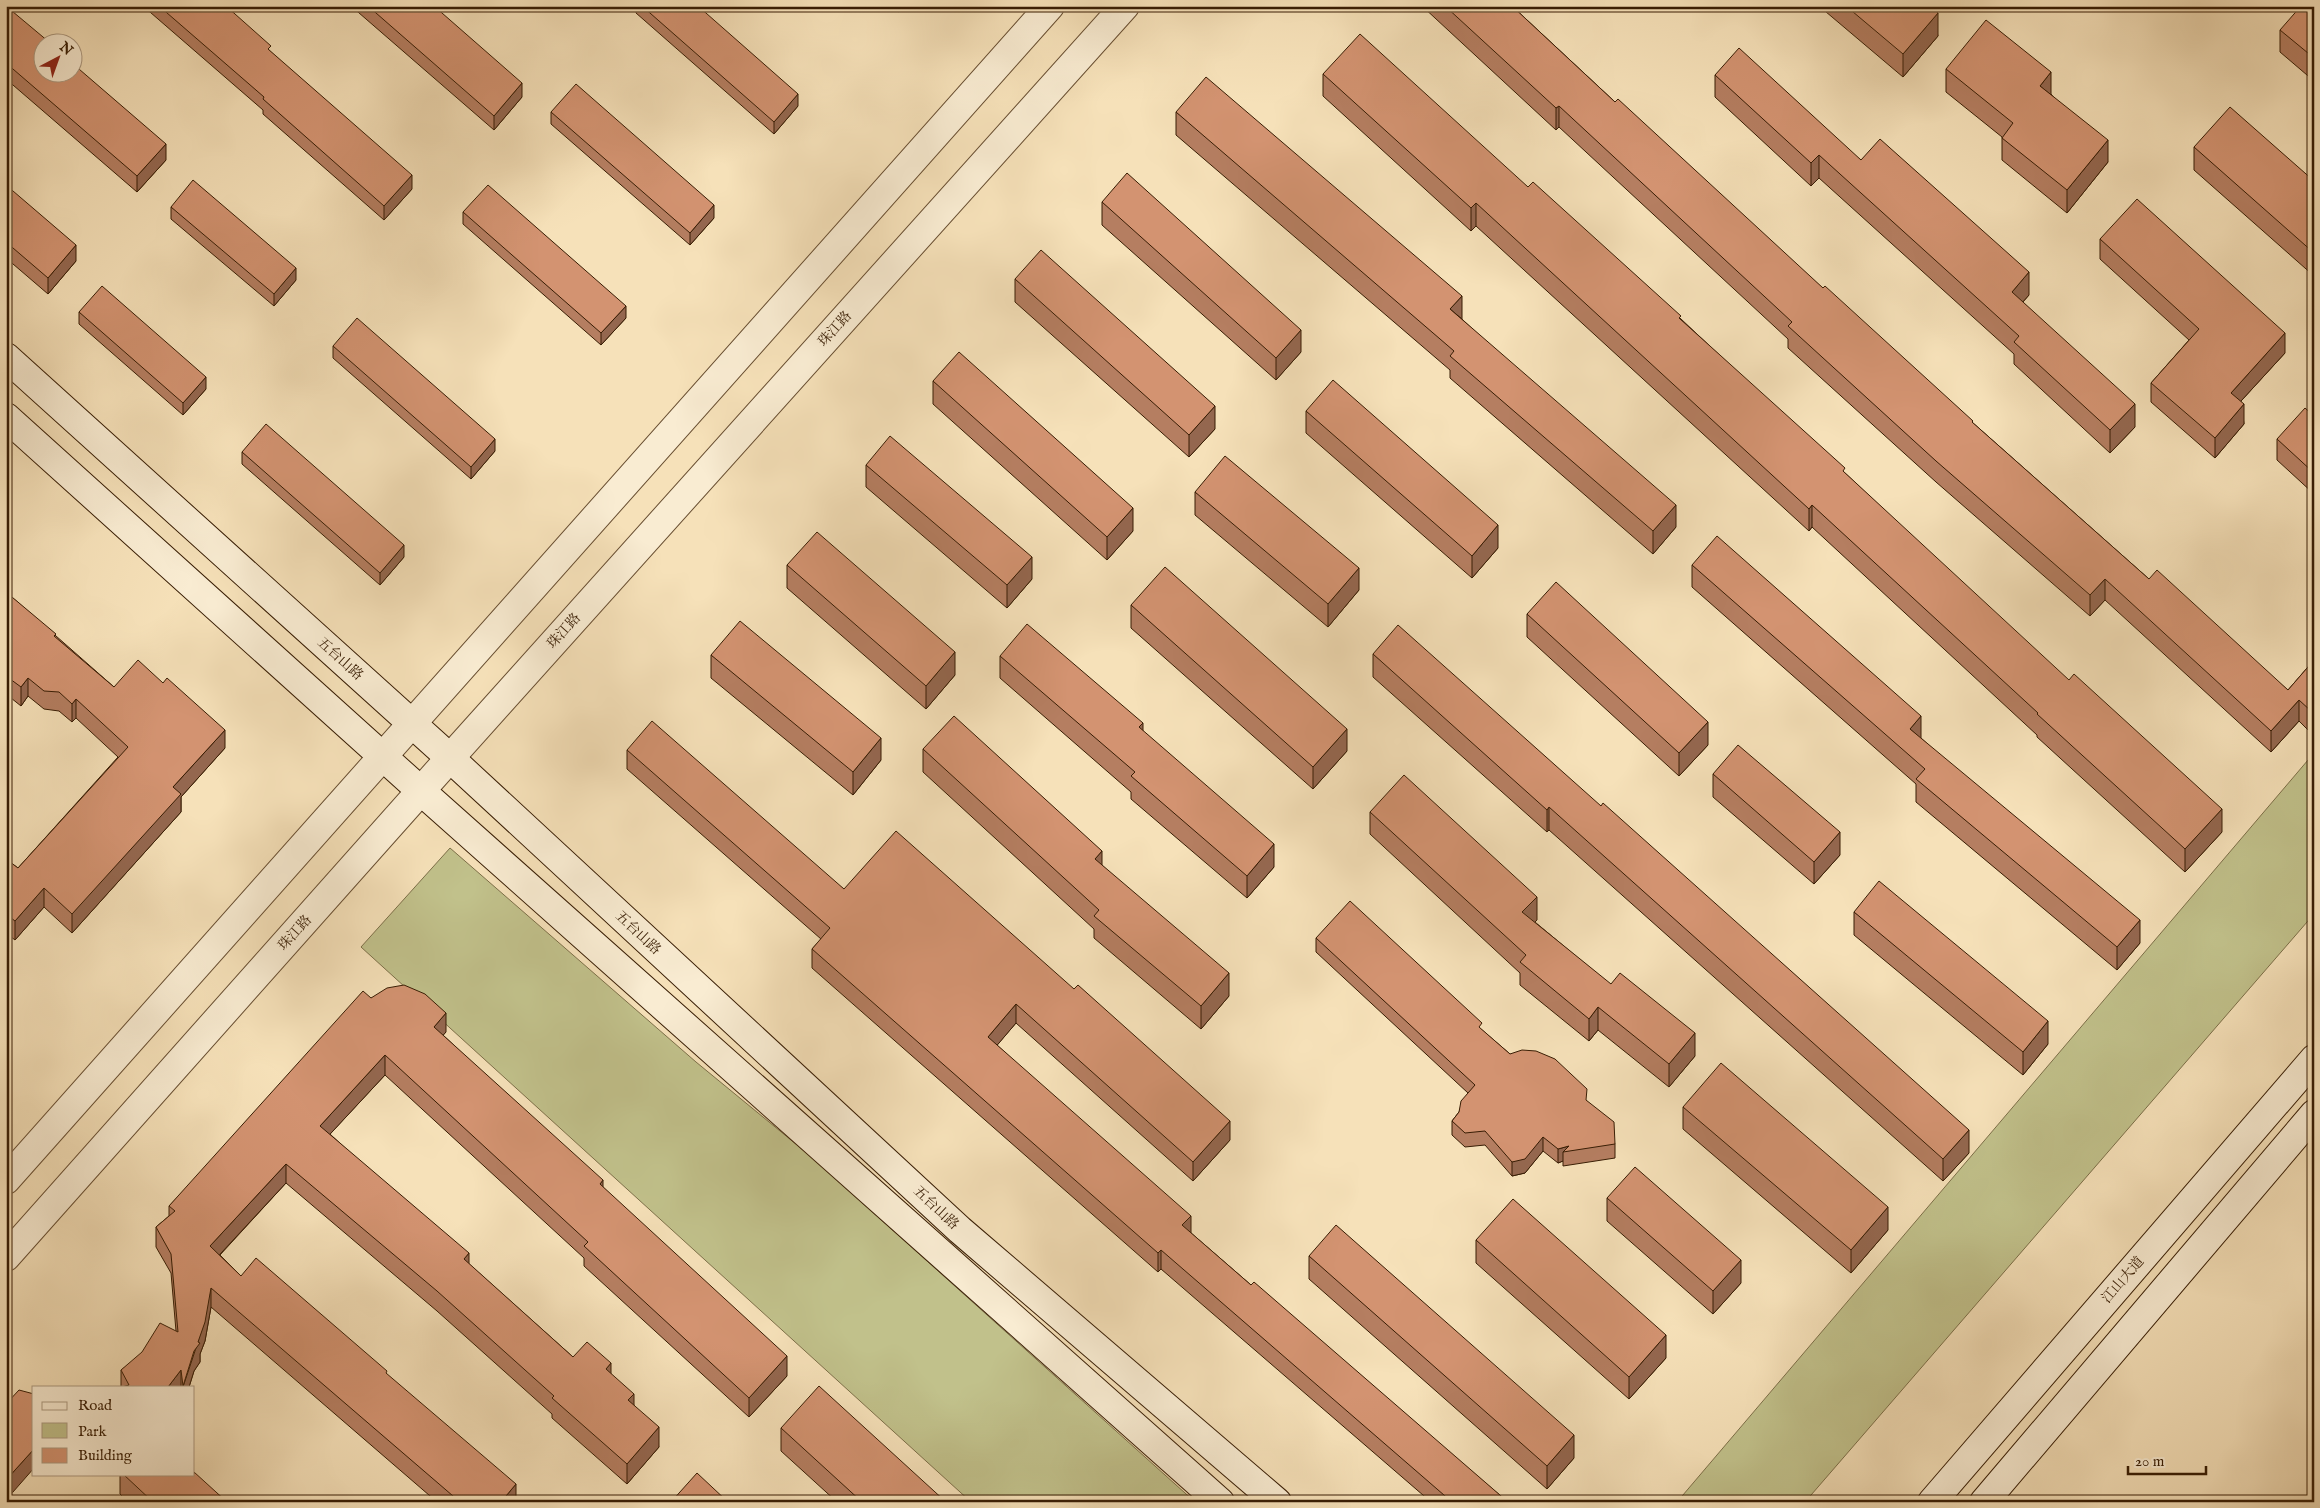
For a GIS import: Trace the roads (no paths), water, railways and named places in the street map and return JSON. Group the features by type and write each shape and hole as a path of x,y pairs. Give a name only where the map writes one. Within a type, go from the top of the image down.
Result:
{"main road":[{"path":"6,1180 1050,6"},
{"name":"珠江路","path":"6,1257 450,758 1125,6"},
{"name":"五台山路","path":"6,357 450,758 960,1230 1277,1502"},
{"path":"6,417 421,791 1220,1502"},
{"name":"江山大道","path":"1932,1502 2314,1059"},
{"path":"1984,1502 2314,1114"}]}
